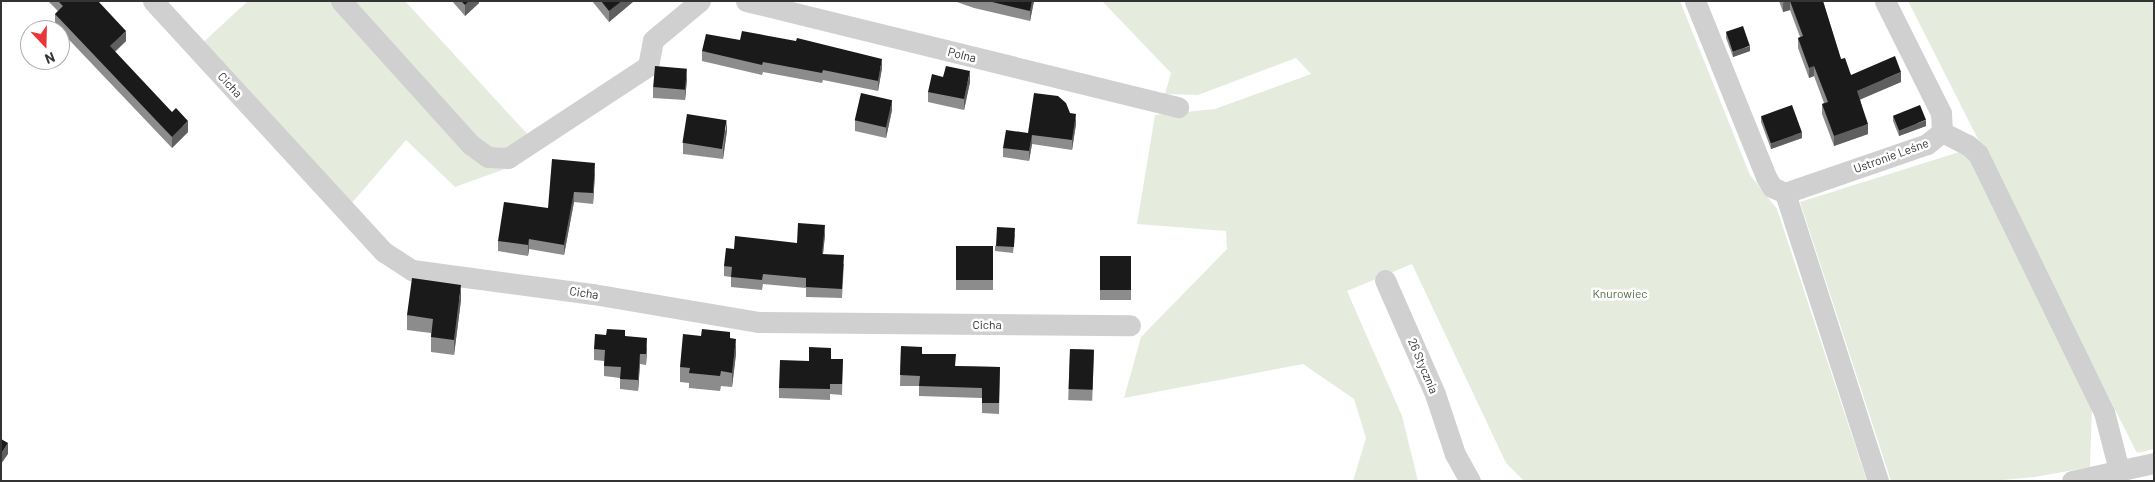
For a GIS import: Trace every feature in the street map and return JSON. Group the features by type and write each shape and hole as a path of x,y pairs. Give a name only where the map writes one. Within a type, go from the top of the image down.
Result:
{"street":[{"name":"Cicha","path":"153,1 384,252 402,266 412,270 593,294 758,322 1130,325"},
{"path":"341,1 470,144 488,157 508,158 648,66 653,40 700,1"},
{"name":"Polna","path":"746,1 1178,107"},
{"path":"1695,1 1766,177 1772,187 1785,193 1878,481"},
{"name":"Ustronie Leśne","path":"1785,193 1927,144 1942,132 1941,113 1885,1"},
{"path":"1942,132 1968,145 1978,154 2104,412 2119,470"},
{"name":"26 Stycznia","path":"1385,280 1431,385 1455,454 1470,481"},
{"name":"26 Stycznia","path":"1455,454 1456,481"},
{"path":"2072,481 2154,463"}],"green space":[{"path":"248,1 333,1 479,161 505,169 455,187 406,140 351,204 198,47"},
{"path":"351,1 405,1 531,138 514,148 485,149"},
{"name":"Knurowiec","path":"1102,1 1680,1 1750,175 1777,209 1867,481 1524,481 1506,463 1412,264 1347,291 1402,416 1418,481 1353,481 1366,438 1354,399 1303,364 1124,398 1141,337 1227,249 1226,231 1137,224 1155,115 1215,109 1311,74 1296,58 1198,95 1165,94 1171,73"},
{"path":"1908,1 2154,1 2154,449 2137,453"},
{"path":"1969,149 2092,407 2090,467 2035,477 1992,481 1891,481 1800,202"}],"building":[{"path":"58,1 98,1 126,31 110,46 172,112 176,108 188,121 172,137 70,30 70,20 61,20 55,14 63,6"},
{"path":"461,1 469,1 465,5"},
{"path":"601,1 622,1 609,11"},
{"path":"988,1 1032,1 1030,11"},
{"path":"1790,1 1823,1 1841,59 1845,58 1851,75 1895,56 1901,72 1857,91 1868,124 1834,136 1822,104 1828,102 1814,66 1809,68 1798,38 1803,36"},
{"path":"1743,26 1750,46 1733,52 1726,32"},
{"path":"742,31 796,41 797,38 882,59 878,81 823,70 822,73 763,62 762,65 702,51 706,34 740,40"},
{"path":"655,66 687,69 685,90 653,87"},
{"path":"946,66 970,71 964,99 928,92 932,74 943,77"},
{"path":"861,93 892,100 886,127 855,120"},
{"path":"1034,93 1058,96 1066,103 1070,113 1076,114 1072,140 1032,135 1029,151 1003,148 1006,130 1028,133"},
{"path":"1792,105 1802,132 1771,144 1761,116"},
{"path":"1920,105 1926,120 1899,131 1893,116"},
{"path":"687,114 727,120 722,149 682,143"},
{"path":"552,159 595,163 593,193 574,192 564,245 529,239 528,245 498,241 504,202 548,208"},
{"path":"798,223 825,225 822,254 844,255 842,289 806,287 806,278 763,274 762,280 731,277 732,267 724,266 726,248 734,249 735,236 797,243"},
{"path":"997,227 1015,228 1014,247 996,246"},
{"path":"956,246 993,246 993,280 956,280"},
{"path":"1100,256 1131,256 1131,290 1100,290"},
{"path":"412,278 461,285 454,340 431,337 433,319 407,315"},
{"path":"607,329 625,330 625,336 647,338 646,354 640,354 638,380 620,379 621,367 604,366 605,350 594,349 595,334 606,335"},
{"path":"702,329 730,332 730,338 736,339 732,373 721,371 720,376 689,373 690,368 680,367 683,334 701,336"},
{"path":"901,346 922,347 922,354 956,354 955,366 1000,367 999,403 982,403 982,388 919,386 920,376 900,375"},
{"path":"809,347 831,348 831,359 843,359 842,384 830,384 830,389 779,388 780,360 809,361"},
{"path":"1070,349 1094,350 1093,390 1069,389"},
{"path":"1,439 8,443 1,454"}]}
